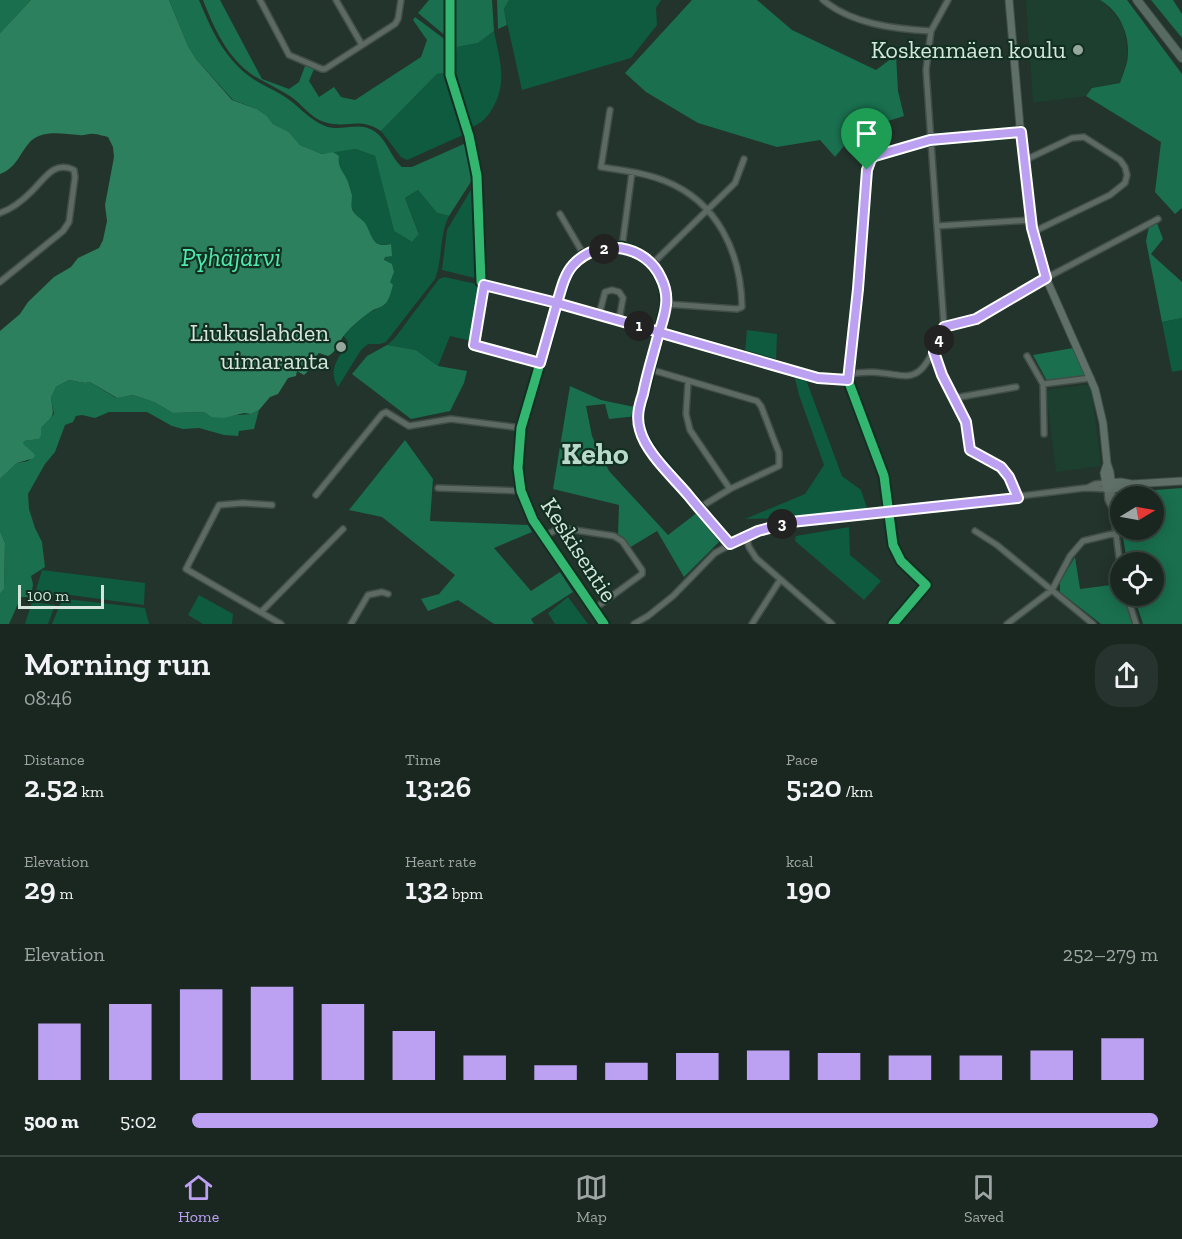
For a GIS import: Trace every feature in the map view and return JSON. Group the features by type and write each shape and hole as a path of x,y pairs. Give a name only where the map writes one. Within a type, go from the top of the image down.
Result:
{"highway":[{"path":"1137,0 1182,58"}],"main road":[{"path":"1010,0 1023,161 1033,232 1046,278 1091,378 1103,423 1109,486 1182,481"}],"street":[{"path":"260,0 289,55 322,69 395,24 401,0"},
{"path":"336,0 362,45"},
{"path":"823,0 843,14 861,20 931,31"},
{"path":"818,378 848,377 868,372 903,377 916,374 934,352 944,327 926,70 931,31 948,0"},
{"path":"610,110 601,167 650,176 674,185 708,210 734,251 741,278 742,307 737,309 666,304"},
{"path":"893,624 926,585 902,561 896,551 890,526 884,476 848,377 867,170 871,159 880,154 930,140 1021,132"},
{"path":"1023,161 1072,138 1084,137 1120,160 1127,175 1125,183 1110,195 1033,232"},
{"path":"652,264 735,183 744,159"},
{"path":"0,213 14,207 56,168 74,170 69,222 63,231 0,282"},
{"path":"622,248 632,172"},
{"path":"560,214 584,255 606,248 622,248 638,253 652,264 661,278 666,304 638,416 642,436 654,454 730,544"},
{"path":"944,327 976,319 1046,278 1158,219"},
{"path":"937,226 1031,220"},
{"name":"Keskisentie","path":"584,255 573,265 567,275 557,303 521,429 517,456 520,491 542,537 604,624"},
{"path":"540,363 474,345 484,285 557,303"},
{"path":"619,320 623,298 619,292 612,290 605,292 599,315 659,332"},
{"path":"934,352 942,375 966,422 970,450 1001,467 1009,477 1018,498"},
{"path":"1027,356 1043,384 1044,434"},
{"path":"649,369 757,401 761,405 779,453 779,466 730,489 699,508"},
{"path":"1043,384 1091,378"},
{"path":"688,382 686,414 690,430 730,489"},
{"path":"954,398 1016,387"},
{"path":"316,495 386,412 409,426 451,419 521,429"},
{"path":"634,624 673,596 705,561 730,544 746,536 784,524 1018,498 1085,488 1095,484 1109,486 1110,492"},
{"path":"438,488 520,491"},
{"path":"272,505 243,503 219,505 186,569 281,624"},
{"path":"261,612 343,529"},
{"path":"542,537 556,530 568,529 614,536 622,541 642,570 642,574 594,609"},
{"path":"975,531 997,545 1094,624"},
{"path":"1007,624 1052,590 1071,556 1083,541 1110,534"},
{"path":"746,536 749,547 756,558 832,624"},
{"path":"752,624 780,580"},
{"path":"351,624 368,596 382,592 388,594"},
{"path":"1130,606 1136,624"}],"shaded area":[{"path":"0,0 31,0 0,33"},
{"path":"169,0 199,0 213,32 225,51 249,76 293,102 325,126 336,128 359,126 375,132 402,167 412,167 466,143 471,154 474,177 449,216 437,213 418,190 405,198 419,234 412,242 394,231 375,156 356,149 322,154 300,145 289,132 273,124 257,109 233,100 196,59 188,46"},
{"path":"203,0 220,0 262,79 289,89 299,82 305,66 314,69 309,81 319,97 334,87 341,97 355,100 421,57 427,40 413,20 415,17 447,41 446,73 437,74 381,131 367,125 335,124 322,121 312,116 290,96 254,76 236,60 217,32"},
{"path":"429,0 449,0 447,37 418,13"},
{"path":"452,0 492,0 494,31 478,43 457,47 456,60 451,69"},
{"path":"497,0 509,0 504,9 507,25 498,29"},
{"path":"509,0 661,0 656,8 657,25 631,58 522,90 504,9"},
{"path":"692,0 757,0 792,30 876,70 896,55 898,91 904,116 856,131 835,157 820,140 777,147 698,123 646,92 625,73"},
{"name":"Koskenmäen koulu","path":"1026,0 1100,0 1105,3 1124,26 1128,55 1120,83 1092,88 1086,96 1033,103"},
{"path":"1100,0 1127,0 1182,74 1182,208 1175,214 1155,192 1161,142 1086,96 1092,88 1120,83 1128,57 1127,38 1122,23 1113,10"},
{"path":"1151,0 1173,0 1182,14 1182,38"},
{"path":"494,31 501,73 499,93 489,114 478,124 470,127 451,69 456,60 457,47 478,43"},
{"path":"446,73 464,131 463,135 407,160 401,157 381,131 437,74"},
{"path":"356,149 375,156 394,231 412,242 419,233 405,198 418,190 437,213 449,216 435,279 386,342 368,344 361,350 338,387 334,369 348,342 343,335 368,313 385,305 390,282 384,260 391,244 376,243 365,224 354,212 351,191 340,170 338,156 333,152"},
{"path":"475,183 479,279 442,270 447,230"},
{"path":"1157,223 1163,239 1151,254 1182,282 1182,318 1162,322 1146,241 1149,227"},
{"path":"444,277 481,285 472,341 450,336 438,366 416,350 387,345 439,279"},
{"path":"1182,318 1182,370 1172,372 1162,322"},
{"path":"747,330 777,334 776,360 745,352"},
{"path":"387,345 416,350 438,366 467,371 464,383 450,411 411,419 352,374 367,356"},
{"path":"1073,348 1086,376 1047,381 1033,355"},
{"path":"794,375 805,377 842,476 861,490 867,508 789,518 745,519 805,494 824,465"},
{"path":"69,380 90,382 116,398 133,395 154,402 173,413 204,412 211,417 251,414 259,410 254,429 239,431 238,436 224,435 199,428 183,429 172,426 147,412 109,412 95,418 82,415 76,416 73,422 65,425 55,452 45,464 28,494 29,509 42,542 45,567 31,576 33,584 31,597 21,597 9,624 0,624 0,594 4,589 5,543 0,531 0,479 17,463 28,461 35,454 22,444 24,441 38,439 41,428 54,414 51,398 56,387"},
{"path":"1091,384 1101,466 1056,472 1046,390"},
{"path":"570,386 601,400 639,408 638,416 609,419 605,404 586,406 592,436 609,471 668,535 698,512 719,542 684,577 657,531 629,548 618,535 619,505 553,489"},
{"path":"405,440 433,479 430,521 528,525 532,532 494,548 531,591 560,572 573,592 531,619 534,624 494,624 458,600 428,611 421,599 439,594 455,575 382,517 349,510"},
{"path":"1182,488 1182,624 1143,624 1137,606 1164,606 1164,552 1125,552 1123,540 1164,540 1164,489"},
{"path":"849,527 850,555 881,581 864,600 795,541 796,536"},
{"path":"1075,557 1080,589 1110,585 1110,606 1127,606 1133,624 1101,624 1060,592 1060,582"},
{"path":"42,570 145,583 144,605 56,593 54,596 35,594"},
{"path":"199,595 233,614 232,624 203,624 188,615"},
{"path":"568,597 588,624 555,624 548,613"},
{"path":"62,600 145,608 149,624 52,624"},
{"path":"32,602 55,605 48,624 25,624"}],"water":[{"name":"Pyhäjärvi","path":"31,0 169,0 188,46 196,59 232,100 257,109 273,124 289,132 300,145 322,154 333,152 339,156 340,167 352,195 352,209 365,223 377,243 391,244 392,256 385,257 384,260 392,264 394,272 390,282 393,285 386,303 354,325 331,354 328,356 319,353 314,359 315,369 311,368 304,375 297,371 296,376 288,378 278,394 270,397 259,410 251,414 244,413 224,418 211,417 204,412 173,413 154,402 133,395 117,398 90,382 69,380 56,387 51,398 52,415 41,428 39,439 24,441 23,444 35,454 34,458 17,463 0,479 0,331 20,314 28,302 54,277 71,267 78,258 99,248 107,221 105,205 114,157 113,147 108,137 97,134 46,134 29,143 14,165 0,174 0,33"},
{"path":"0,531 5,543 4,589 0,594"}],"cycle path":[{"path":"450,0 450,75 469,136 477,176 481,282 484,285"},
{"path":"893,624 926,585 901,561 893,545 884,476 848,380 867,170 871,159 875,156 930,140 1021,132"},
{"path":"604,624 533,520 521,491 518,468 521,428 566,275 584,255 622,247 638,253 652,264 661,278 666,304 638,416 642,436 654,455 730,544"},
{"path":"659,332 818,378"}],"place":[{"name":"Koskenmäen koulu","path":"1078,50"},
{"name":"Liukuslahden uimaranta","path":"341,347"}],"district":[{"name":"Keho","path":"595,454"}],"route":[{"path":"867,170 848,380 818,378 755,359 665,334 659,332 619,320 557,303 540,363 474,345 484,285 557,303 567,275 573,265 584,255 614,247 630,250 652,264 661,278 666,295 666,304 659,332 639,408 638,424 642,436 654,454 730,544 758,531 791,522 1018,498 1009,477 1001,467 970,450 966,422 942,375 934,352 944,327 976,319 1046,278 1032,228 1021,132 930,140 875,156 871,159 867,170"}]}
